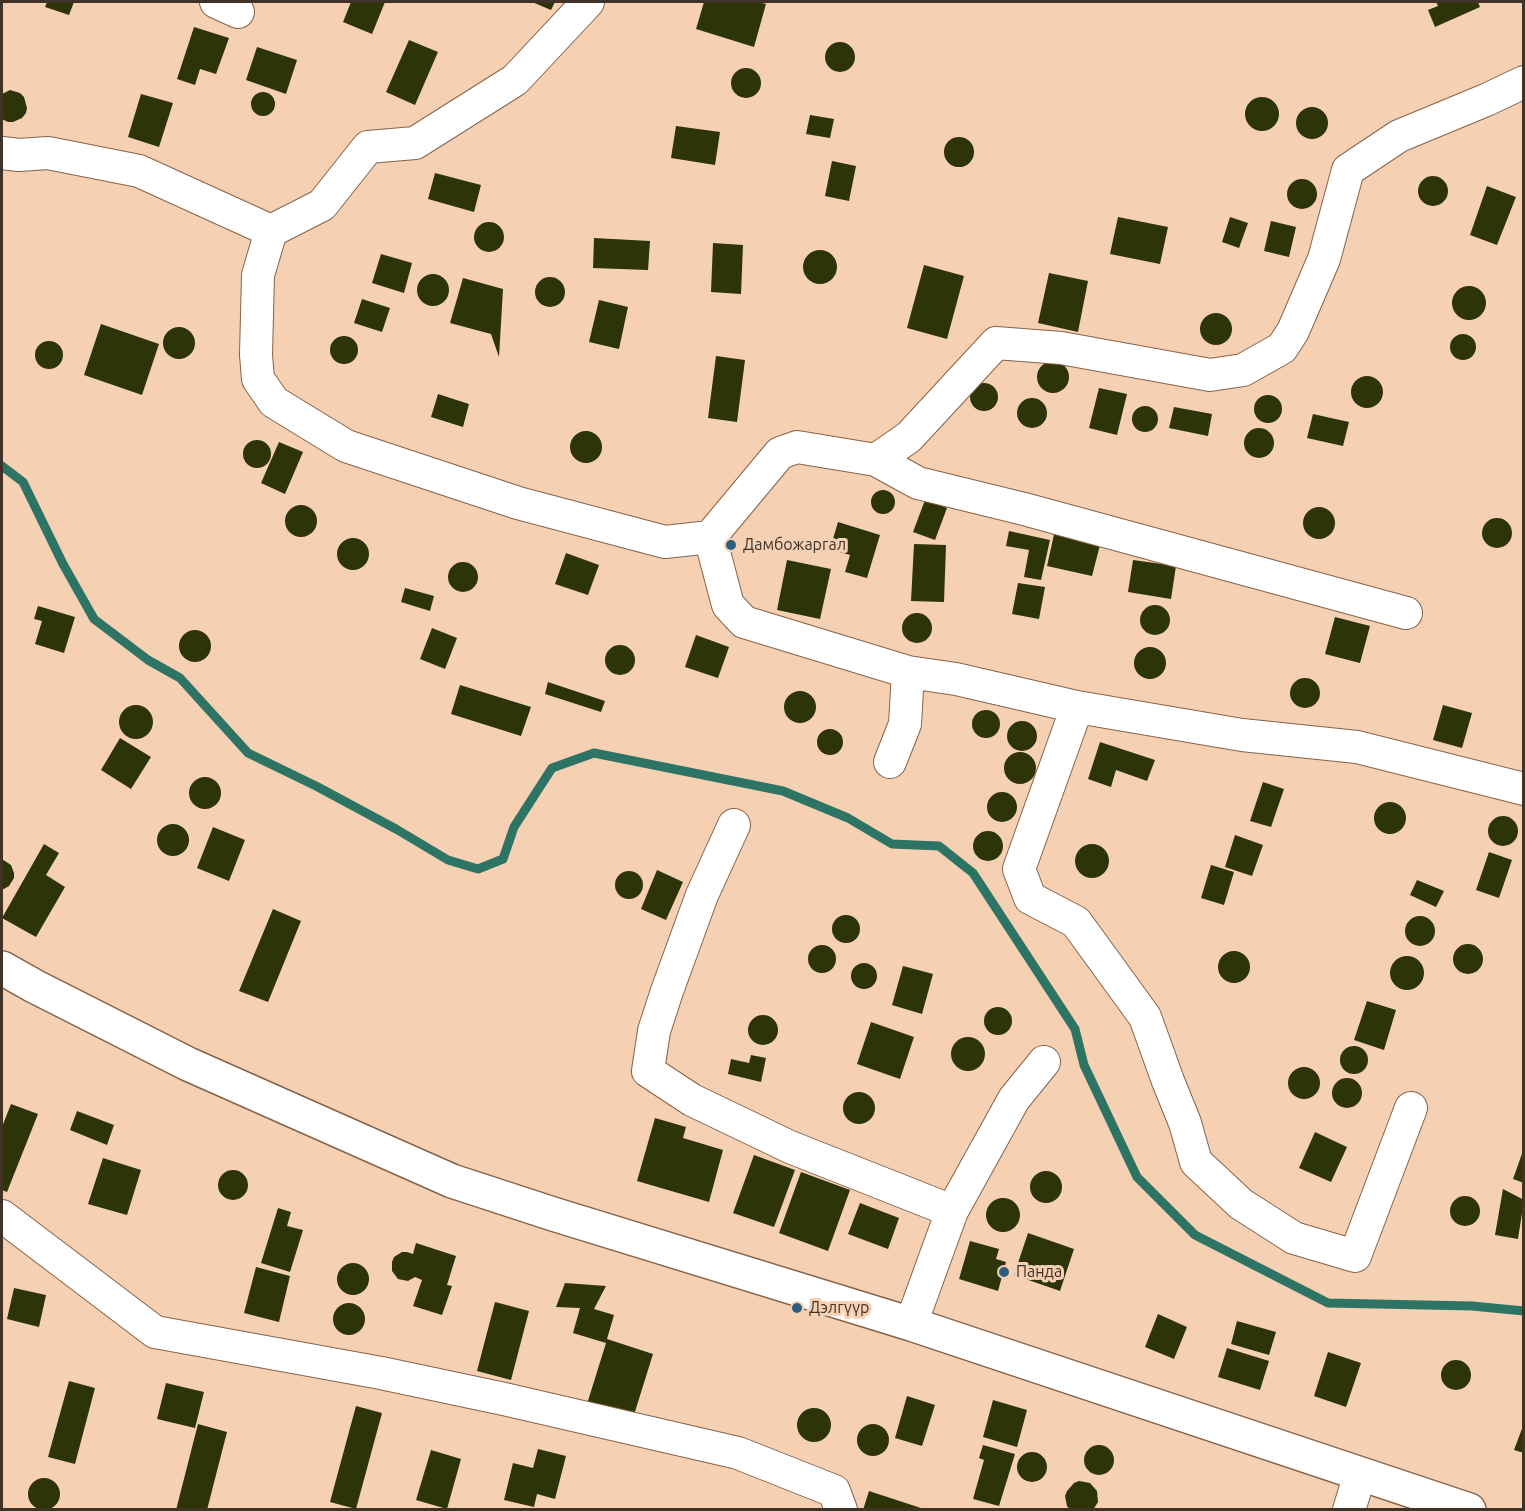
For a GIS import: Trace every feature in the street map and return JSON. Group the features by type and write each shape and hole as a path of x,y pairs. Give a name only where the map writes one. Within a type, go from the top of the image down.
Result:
{"street":[{"path":"588,2 515,80 415,143 368,147 322,205 271,231 258,275 256,355 258,379 274,402 346,446 518,503 665,542 710,537 780,453 797,447 876,460 918,483 1024,509 1406,613"},
{"path":"876,460 909,437 996,342 1061,348 1210,375 1243,370 1282,348 1293,331 1324,259 1348,170 1399,136 1524,82"},
{"path":"2,153 19,155 48,153 139,171 271,231"},
{"path":"710,537 728,604 744,622 908,672 956,679 1077,707 1242,735 1357,747 1524,789"},
{"path":"890,762 905,723 908,672"},
{"path":"1077,707 1019,868 1030,898 1076,922 1145,1017 1185,1123 1196,1162 1240,1204 1294,1238 1355,1256 1411,1108"},
{"path":"734,825 702,895 667,991 654,1031 648,1071 692,1100 790,1147 952,1211"},
{"path":"2,968 188,1064 452,1181 911,1324 1469,1509"},
{"path":"911,1324 952,1211 1014,1099 1044,1062"},
{"path":"2,1216 155,1332 504,1399 738,1453 834,1491 842,1509"},
{"path":"1349,1509 1360,1474"}],"building":[{"path":"47,2 74,2 69,15 45,7"},
{"path":"351,2 385,2 372,34 343,22"},
{"path":"532,2 555,2 551,10"},
{"path":"704,2 766,4 754,47 696,29"},
{"path":"1436,2 1478,2 1480,7 1435,27 1428,10 1438,6"},
{"path":"194,27 229,38 216,74 200,69 195,85 177,79"},
{"path":"409,40 438,52 415,105 386,92"},
{"path":"840,42 851,46 855,57 851,68 840,72 829,68 825,57 829,46"},
{"path":"257,47 297,60 286,94 246,80"},
{"path":"746,68 757,72 761,83 757,94 746,98 735,94 731,83 735,72"},
{"path":"10,90 24,97 27,108 22,118 13,122 2,119 2,94"},
{"path":"263,92 272,95 275,104 272,113 263,116 254,113 251,104 254,95"},
{"path":"141,94 173,103 159,147 128,137"},
{"path":"1262,97 1274,102 1279,114 1274,126 1262,131 1250,126 1245,114 1250,102"},
{"path":"1312,107 1324,111 1328,123 1324,135 1312,139 1300,135 1296,123 1300,111"},
{"path":"810,115 834,119 830,138 806,134"},
{"path":"676,126 720,132 715,165 671,158"},
{"path":"959,137 970,141 974,152 970,163 959,167 948,163 944,152 948,141"},
{"path":"832,161 856,166 849,201 825,196"},
{"path":"435,173 481,185 474,212 428,199"},
{"path":"1433,176 1444,180 1448,191 1444,202 1433,206 1422,202 1418,191 1422,180"},
{"path":"1302,179 1313,183 1317,194 1313,205 1302,209 1291,205 1287,194 1291,183"},
{"path":"1487,186 1516,197 1497,245 1470,235"},
{"path":"1118,217 1168,227 1160,264 1110,254"},
{"path":"1230,217 1248,223 1239,248 1222,242"},
{"path":"1271,221 1296,227 1289,257 1264,251"},
{"path":"489,222 495,223 503,231 503,243 495,251 489,252 483,251 475,243 474,237 475,231 483,223"},
{"path":"594,238 650,241 648,270 593,268"},
{"path":"713,243 743,245 741,294 711,292"},
{"path":"820,250 832,255 837,267 832,279 820,284 808,279 803,267 808,255"},
{"path":"381,254 412,263 404,293 372,283"},
{"path":"924,265 964,276 947,339 907,328"},
{"path":"1049,273 1088,281 1078,332 1038,323"},
{"path":"433,274 445,278 449,290 445,302 433,306 421,302 417,290 421,278"},
{"path":"550,277 561,281 565,292 561,303 550,307 539,303 535,292 539,281"},
{"path":"463,278 503,289 499,357 491,334 450,323"},
{"path":"1469,286 1481,291 1486,303 1481,315 1469,320 1457,315 1452,303 1457,291"},
{"path":"362,299 390,308 382,332 354,323"},
{"path":"599,300 628,307 619,349 589,342"},
{"path":"1216,313 1227,318 1232,329 1227,340 1216,345 1205,340 1200,329 1205,318"},
{"path":"101,324 159,344 142,395 84,375"},
{"path":"179,327 190,332 195,343 190,354 179,359 168,354 163,343 168,332"},
{"path":"1463,334 1472,338 1476,347 1472,356 1463,360 1454,356 1450,347 1454,338"},
{"path":"344,336 354,340 358,350 354,360 344,364 334,360 330,350 334,340"},
{"path":"49,341 59,345 63,355 59,365 49,369 39,365 35,355 39,345"},
{"path":"716,356 745,360 737,422 708,418"},
{"path":"1053,361 1065,365 1069,377 1065,389 1053,393 1041,389 1037,377 1041,365"},
{"path":"1367,376 1378,381 1383,392 1378,403 1367,408 1356,403 1351,392 1356,381"},
{"path":"984,383 994,387 998,397 994,407 984,411 974,407 970,397 974,387"},
{"path":"1099,388 1127,394 1117,435 1089,428"},
{"path":"438,394 469,404 463,427 431,417"},
{"path":"1268,395 1278,399 1282,409 1278,419 1268,423 1258,419 1254,409 1258,399"},
{"path":"1032,398 1038,399 1046,407 1046,419 1038,427 1032,428 1026,427 1018,419 1017,413 1018,407 1026,399"},
{"path":"1145,406 1154,410 1158,419 1154,428 1145,432 1136,428 1132,419 1136,410"},
{"path":"1174,407 1212,414 1208,436 1169,428"},
{"path":"1313,414 1349,422 1343,446 1307,438"},
{"path":"1259,428 1270,432 1274,443 1270,454 1259,458 1248,454 1244,443 1248,432"},
{"path":"586,431 597,436 602,447 597,458 586,463 575,458 570,447 575,436"},
{"path":"257,440 267,444 271,454 267,464 257,468 247,464 243,454 247,444"},
{"path":"279,442 303,452 285,494 261,483"},
{"path":"883,490 892,493 895,502 892,511 883,514 874,511 871,502 874,493"},
{"path":"925,500 947,508 935,540 913,532"},
{"path":"301,505 312,510 317,521 312,532 301,537 290,532 285,521 290,510"},
{"path":"1319,507 1330,512 1335,523 1330,534 1319,539 1308,534 1303,523 1308,512"},
{"path":"1497,518 1508,522 1512,533 1508,544 1497,548 1486,544 1482,533 1486,522"},
{"path":"838,522 880,535 867,578 845,572 850,555 830,549"},
{"path":"1055,530 1101,541 1092,576 1047,566"},
{"path":"1009,531 1050,540 1041,580 1024,577 1029,550 1006,546"},
{"path":"353,538 364,543 369,554 364,565 353,570 342,565 337,554 342,543"},
{"path":"914,544 946,545 944,602 911,601"},
{"path":"566,553 599,565 588,595 555,584"},
{"path":"787,560 831,569 820,619 777,610"},
{"path":"1133,560 1176,566 1171,599 1128,592"},
{"path":"463,562 474,566 478,577 474,588 463,592 452,588 448,577 452,566"},
{"path":"1018,583 1045,587 1039,619 1012,614"},
{"path":"405,588 434,596 430,611 401,602"},
{"path":"1155,605 1161,606 1169,614 1169,626 1161,634 1155,635 1149,634 1141,626 1140,620 1141,614 1149,606"},
{"path":"38,606 75,617 64,653 35,644 42,621 34,619"},
{"path":"917,613 927,618 932,628 927,638 917,643 907,638 902,628 907,618"},
{"path":"1335,617 1370,626 1360,663 1325,654"},
{"path":"432,628 457,638 445,669 420,659"},
{"path":"195,630 207,634 211,646 207,658 195,662 183,658 179,646 183,634"},
{"path":"696,635 729,647 718,678 685,667"},
{"path":"620,645 626,646 634,654 634,666 626,674 620,675 614,674 606,666 605,660 606,654 614,646"},
{"path":"1150,647 1161,652 1166,663 1161,674 1150,679 1139,674 1134,663 1139,652"},
{"path":"1305,678 1316,682 1320,693 1316,704 1305,708 1294,704 1290,693 1294,682"},
{"path":"548,682 605,701 601,712 545,694"},
{"path":"460,685 531,707 521,736 451,714"},
{"path":"800,691 811,696 816,707 811,718 800,723 789,718 784,707 789,696"},
{"path":"136,705 148,710 153,722 148,734 136,739 124,734 119,722 124,710"},
{"path":"1443,705 1472,713 1462,748 1433,740"},
{"path":"986,710 996,714 1000,724 996,734 986,738 976,734 972,724 976,714"},
{"path":"1022,721 1033,725 1037,736 1033,747 1022,751 1011,747 1007,736 1011,725"},
{"path":"830,729 839,733 843,742 839,751 830,755 821,751 817,742 821,733"},
{"path":"120,738 151,757 131,789 101,770"},
{"path":"1100,742 1155,760 1147,781 1116,770 1111,787 1088,779"},
{"path":"1020,752 1031,757 1036,768 1031,779 1020,784 1009,779 1004,768 1009,757"},
{"path":"205,777 216,782 221,793 216,804 205,809 194,804 189,793 194,782"},
{"path":"1263,782 1284,789 1271,827 1250,821"},
{"path":"1002,792 1013,796 1017,807 1013,818 1002,822 991,818 987,807 991,796"},
{"path":"1390,802 1401,807 1406,818 1401,829 1390,834 1379,829 1374,818 1379,807"},
{"path":"1503,816 1509,817 1517,825 1517,837 1509,845 1503,846 1497,845 1489,837 1488,831 1489,825 1497,817"},
{"path":"173,824 184,829 189,840 184,851 173,856 162,851 157,840 162,829"},
{"path":"213,827 245,840 229,881 197,868"},
{"path":"988,831 999,835 1003,846 999,857 988,861 977,857 973,846 977,835"},
{"path":"1235,835 1263,845 1252,876 1225,867"},
{"path":"44,844 59,853 46,875 65,887 36,937 2,918"},
{"path":"1092,844 1104,849 1109,861 1104,873 1092,878 1080,873 1075,861 1080,849"},
{"path":"1489,852 1512,860 1499,898 1476,890"},
{"path":"2,859 11,865 14,878 9,886 2,890"},
{"path":"1211,865 1234,872 1224,905 1201,898"},
{"path":"657,870 683,882 666,920 641,909"},
{"path":"629,871 639,875 643,885 639,895 629,899 619,895 615,885 619,875"},
{"path":"1417,880 1444,891 1436,907 1410,895"},
{"path":"273,909 301,921 268,1002 239,991"},
{"path":"846,915 856,919 860,929 856,939 846,943 836,939 832,929 836,919"},
{"path":"1420,916 1431,920 1435,931 1431,942 1420,946 1409,942 1405,931 1409,920"},
{"path":"1468,944 1479,948 1483,959 1479,970 1468,974 1457,970 1453,959 1457,948"},
{"path":"822,945 832,949 836,959 832,969 822,973 812,969 808,959 812,949"},
{"path":"1234,951 1245,956 1250,967 1245,978 1234,983 1223,978 1218,967 1223,956"},
{"path":"1407,956 1419,961 1424,973 1419,985 1407,990 1395,985 1390,973 1395,961"},
{"path":"864,963 873,967 877,976 873,985 864,989 855,985 851,976 855,967"},
{"path":"903,966 933,974 922,1014 892,1005"},
{"path":"1367,1001 1396,1010 1384,1050 1354,1040"},
{"path":"998,1007 1008,1011 1012,1021 1008,1031 998,1035 988,1031 984,1021 988,1011"},
{"path":"763,1015 774,1019 778,1030 774,1041 763,1045 752,1041 748,1030 752,1019"},
{"path":"871,1022 914,1037 900,1079 857,1064"},
{"path":"968,1037 980,1042 985,1054 980,1066 968,1071 956,1066 951,1054 956,1042"},
{"path":"1354,1046 1364,1050 1368,1060 1364,1070 1354,1074 1344,1070 1340,1060 1344,1050"},
{"path":"751,1055 766,1058 761,1082 728,1074 731,1059 749,1063"},
{"path":"1304,1067 1316,1071 1320,1083 1316,1095 1304,1099 1292,1095 1288,1083 1292,1071"},
{"path":"1347,1078 1358,1082 1362,1093 1358,1104 1347,1108 1336,1104 1332,1093 1336,1082"},
{"path":"859,1092 870,1097 875,1108 870,1119 859,1124 848,1119 843,1108 848,1097"},
{"path":"11,1104 38,1114 7,1192 2,1190 2,1127"},
{"path":"77,1111 114,1125 107,1145 70,1130"},
{"path":"655,1118 686,1127 683,1138 723,1150 709,1202 637,1181"},
{"path":"1315,1132 1347,1147 1331,1182 1299,1168"},
{"path":"1524,1148 1524,1183 1513,1179"},
{"path":"754,1155 795,1170 774,1227 733,1213"},
{"path":"103,1158 141,1170 127,1215 88,1204"},
{"path":"233,1170 244,1174 248,1185 244,1196 233,1200 222,1196 218,1185 222,1174"},
{"path":"1046,1171 1057,1176 1062,1187 1057,1198 1046,1203 1035,1198 1030,1187 1035,1176"},
{"path":"801,1172 850,1190 828,1251 779,1233"},
{"path":"1503,1189 1524,1200 1518,1239 1495,1235"},
{"path":"1465,1196 1475,1201 1480,1211 1475,1221 1465,1226 1455,1221 1450,1211 1455,1201"},
{"path":"1003,1198 1015,1203 1020,1215 1015,1227 1003,1232 991,1227 986,1215 991,1203"},
{"path":"860,1203 899,1218 888,1249 848,1234"},
{"path":"278,1208 291,1212 287,1226 303,1230 290,1272 261,1263"},
{"path":"1028,1233 1074,1249 1060,1291 1014,1275"},
{"path":"970,1241 999,1249 996,1259 1006,1262 998,1291 959,1279"},
{"path":"416,1243 456,1256 447,1285 452,1286 442,1315 413,1306 422,1280 415,1277 408,1281 398,1279 392,1271 394,1257 402,1252 413,1254"},
{"path":"353,1263 364,1268 369,1279 364,1290 353,1295 342,1290 337,1279 342,1268"},
{"path":"256,1267 290,1276 279,1322 244,1313"},
{"path":"565,1283 606,1286 594,1309 614,1315 607,1339 653,1354 633,1418 587,1404 606,1343 573,1333 580,1308 556,1307"},
{"path":"14,1288 46,1295 39,1327 7,1319"},
{"path":"495,1302 529,1311 511,1380 477,1371"},
{"path":"349,1303 360,1308 365,1319 360,1330 349,1335 338,1330 333,1319 338,1308"},
{"path":"1158,1314 1187,1327 1174,1359 1145,1347"},
{"path":"1237,1321 1276,1332 1269,1355 1231,1344"},
{"path":"1227,1348 1269,1361 1260,1390 1218,1377"},
{"path":"1328,1352 1361,1363 1346,1407 1314,1396"},
{"path":"1456,1360 1467,1364 1471,1375 1467,1386 1456,1390 1445,1386 1441,1375 1445,1364"},
{"path":"69,1381 95,1388 75,1464 48,1457"},
{"path":"166,1383 204,1392 195,1428 157,1419"},
{"path":"907,1396 935,1405 922,1446 895,1438"},
{"path":"993,1400 1027,1410 1017,1447 983,1437"},
{"path":"356,1406 382,1413 356,1509 330,1502"},
{"path":"814,1408 826,1413 831,1425 826,1437 814,1442 802,1437 797,1425 802,1413"},
{"path":"198,1424 227,1432 207,1510 176,1510"},
{"path":"873,1424 884,1429 889,1440 884,1451 873,1456 862,1451 857,1440 862,1429"},
{"path":"1524,1427 1524,1453 1514,1450"},
{"path":"983,1445 1015,1454 999,1506 973,1499 984,1460 979,1458"},
{"path":"1099,1445 1110,1449 1114,1460 1110,1471 1099,1475 1088,1471 1084,1460 1088,1449"},
{"path":"538,1449 566,1456 555,1499 537,1494 534,1507 504,1500 513,1463 533,1468"},
{"path":"431,1450 461,1459 447,1509 416,1500"},
{"path":"1032,1452 1043,1456 1047,1467 1043,1478 1032,1482 1021,1478 1017,1467 1021,1456"},
{"path":"44,1478 55,1483 60,1494 55,1505 44,1510 33,1505 28,1494 33,1483"},
{"path":"1079,1481 1090,1483 1097,1491 1098,1502 1093,1510 1070,1510 1067,1506 1065,1496 1067,1491"},
{"path":"869,1491 924,1509 924,1510 863,1510"}],"waterway":[{"path":"2,466 23,482 63,564 94,619 148,660 180,678 248,753 316,786 448,860 478,869 503,859 514,827 552,768 594,753 783,791 848,818 892,844 939,846 973,873 1075,1029 1084,1065 1137,1177 1195,1235 1328,1303 1472,1306 1524,1311"}],"place":[{"name":"Дамбожаргал","path":"731,545"},
{"name":"Панда","path":"1004,1272"},
{"name":"Дэлгүүр","path":"797,1308"}]}
